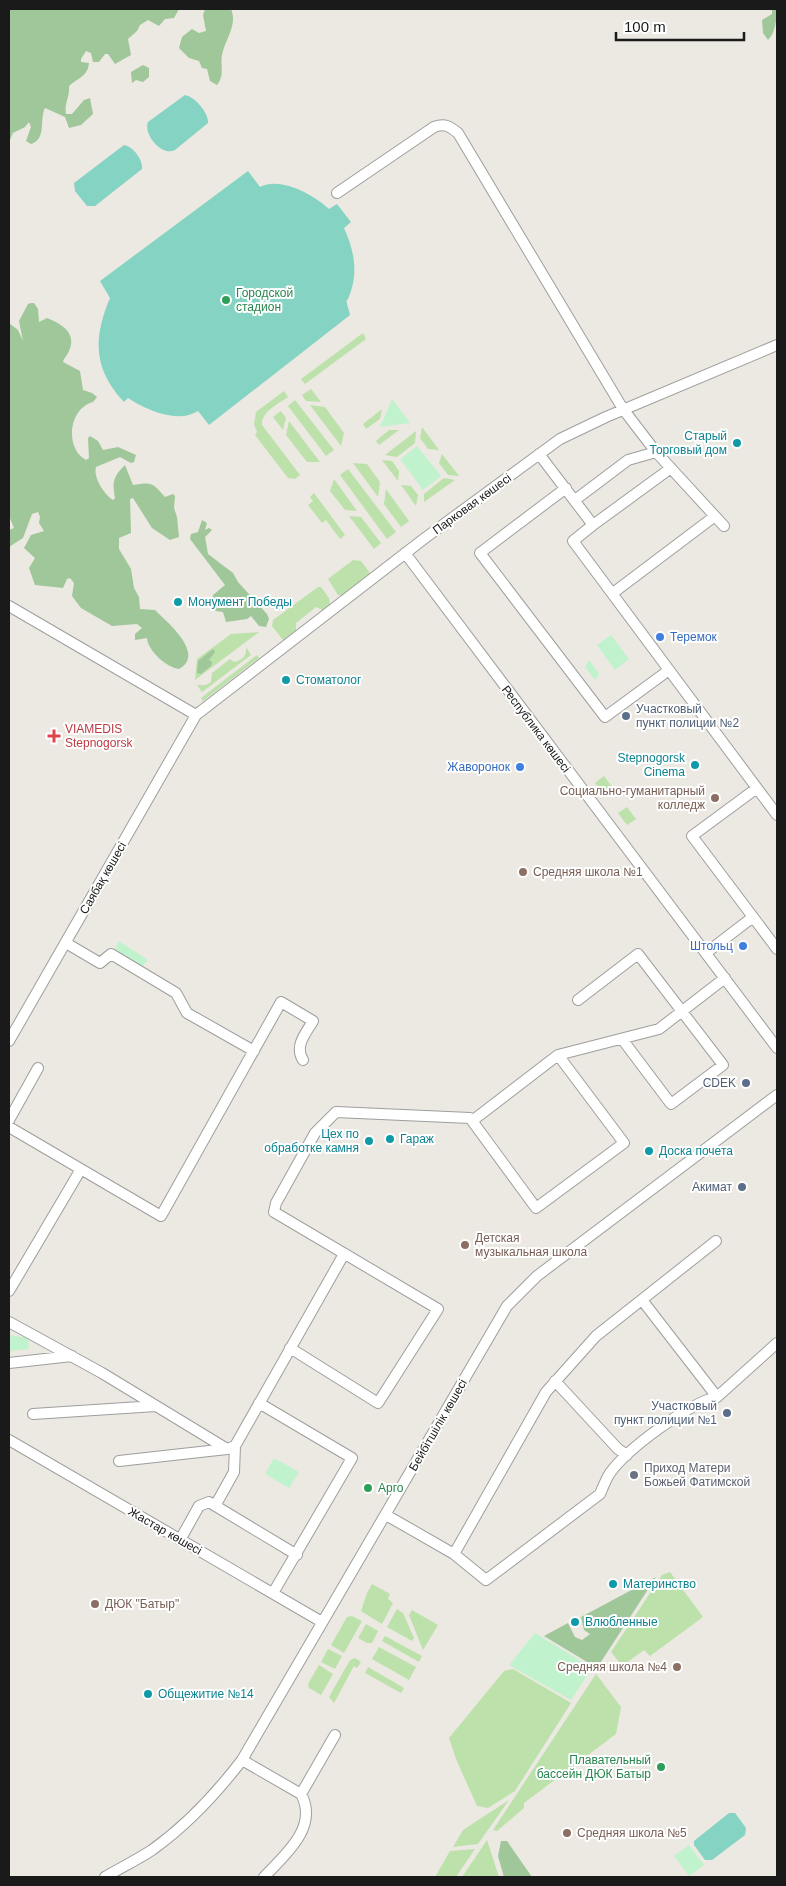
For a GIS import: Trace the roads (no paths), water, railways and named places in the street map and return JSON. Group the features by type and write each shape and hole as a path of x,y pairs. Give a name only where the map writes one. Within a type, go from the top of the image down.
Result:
{"street":[{"path":"338,193 384,163 424,132 441,124 449,126 458,133 624,409 656,452 724,526"},
{"name":"Парковая көшесі","path":"196,714 539,454 577,430 777,345"},
{"path":"575,500 628,460 656,452"},
{"path":"539,454 593,525"},
{"path":"671,468 573,541 777,815"},
{"path":"566,488 480,553 606,717 669,670"},
{"path":"613,593 714,516"},
{"name":"Республика көшесі","path":"406,553 777,1048"},
{"path":"9,606 196,714"},
{"name":"Саябақ көшесі","path":"9,1041 196,714"},
{"path":"757,788 692,836 777,949"},
{"path":"706,953 753,917"},
{"path":"66,943 100,963 111,954 176,993 188,1013 254,1051"},
{"path":"578,1000 638,954 722,1065 671,1104 622,1039"},
{"path":"472,1121 558,1055 659,1029 725,978"},
{"path":"9,1127 161,1216 281,1002 314,1021 299,1046 299,1054 303,1060"},
{"path":"290,1348 378,1403 438,1309 274,1212 286,1185 315,1133 336,1112 470,1118 536,1208 624,1143 558,1055"},
{"path":"9,1120 38,1068"},
{"name":"Бейбітшілік көшесі","path":"104,1877 151,1850 206,1804 242,1760 497,1321 520,1292 537,1276 777,1095"},
{"path":"9,1291 81,1169"},
{"path":"454,1554 546,1392 555,1381 596,1336 716,1241"},
{"path":"215,1506 234,1472 231,1447 259,1403 344,1254"},
{"path":"642,1300 717,1397"},
{"path":"9,1322 231,1447"},
{"path":"386,1515 454,1554 486,1580 600,1494 610,1474 627,1455 682,1413 704,1400 717,1397 777,1343"},
{"path":"9,1363 72,1356"},
{"path":"555,1381 618,1449 627,1455"},
{"path":"259,1403 352,1458 297,1555 273,1593"},
{"path":"33,1414 156,1406"},
{"name":"Жастар көшесі","path":"9,1440 322,1622"},
{"path":"119,1461 231,1447"},
{"path":"180,1540 199,1506 209,1502 297,1555"},
{"path":"300,1794 335,1735"},
{"path":"242,1760 300,1794 306,1804 302,1833 264,1877"}],"place":[{"name":"Городской стадион","path":"226,300"},
{"name":"Старый Торговый дом","path":"737,443"},
{"name":"Монумент Победы","path":"178,602"},
{"name":"Теремок","path":"660,637"},
{"name":"Стоматолог","path":"286,680"},
{"name":"Участковый пункт полиции №2","path":"626,716"},
{"name":"VIAMEDIS Stepnogorsk","path":"54,736"},
{"name":"Stepnogorsk Cinema","path":"695,765"},
{"name":"Жаворонок","path":"520,767"},
{"name":"Социально-гуманитарный колледж","path":"715,798"},
{"name":"Средняя школа №1","path":"523,872"},
{"name":"Штольц","path":"743,946"},
{"name":"CDEK","path":"746,1083"},
{"name":"Гараж","path":"390,1139"},
{"name":"Цех по обработке камня","path":"369,1141"},
{"name":"Доска почета","path":"649,1151"},
{"name":"Акимат","path":"742,1187"},
{"name":"Детская музыкальная школа","path":"465,1245"},
{"name":"Участковый пункт полиции №1","path":"727,1413"},
{"name":"Приход Матери Божьей Фатимской","path":"634,1475"},
{"name":"Арго","path":"368,1488"},
{"name":"Материнство","path":"613,1584"},
{"name":"ДЮК \"Батыр\"","path":"95,1604"},
{"name":"Влюбленные","path":"575,1622"},
{"name":"Средняя школа №4","path":"677,1667"},
{"name":"Общежитие №14","path":"148,1694"},
{"name":"Плавательный бассейн ДЮК Батыр","path":"661,1767"},
{"name":"Средняя школа №5","path":"567,1833"}]}
